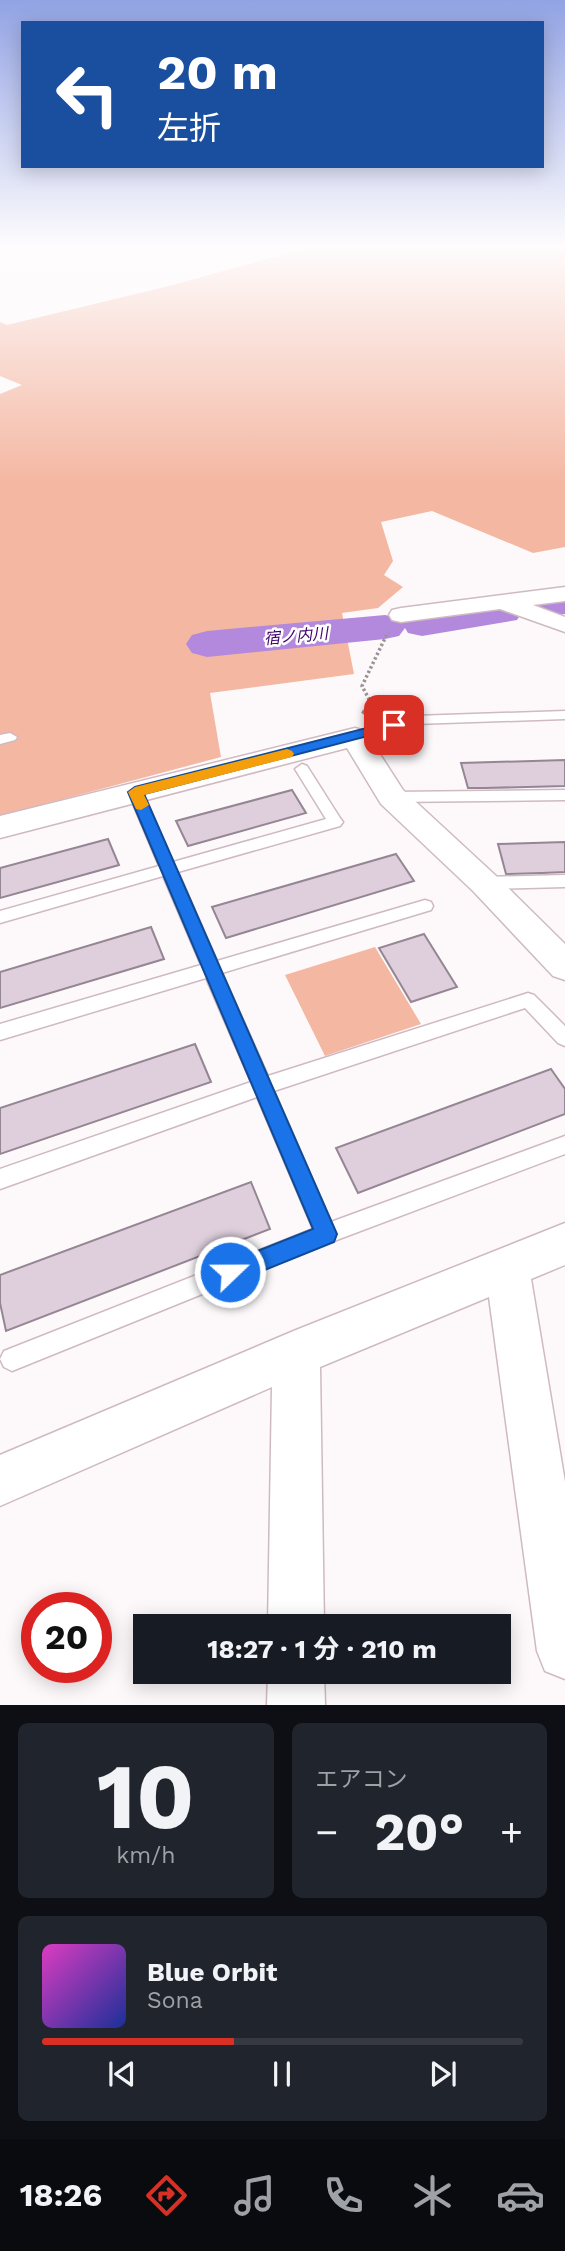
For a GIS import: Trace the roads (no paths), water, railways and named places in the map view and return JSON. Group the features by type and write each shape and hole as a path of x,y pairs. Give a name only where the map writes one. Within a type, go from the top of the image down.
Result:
{"street":[{"path":"401,615 565,594"},
{"path":"504,603 565,625"},
{"path":"0,827 355,737 392,797 565,966"},
{"path":"0,1481 296,1353 565,1244"},
{"path":"507,1266 565,1651"},
{"path":"296,1353 296,1614"},
{"path":"296,1684 296,1705"}],"lane":[{"path":"355,737 414,720 565,715"},
{"path":"0,917 335,822 302,769"},
{"path":"135,792 326,1234"},
{"path":"392,797 565,794"},
{"path":"484,884 565,881"},
{"path":"0,1032 425,906"},
{"path":"0,1179 261,1087 528,1000 565,1038"},
{"path":"12,1359 326,1234 565,1145"}],"waterway":[{"name":"宿ノ内川","path":"540,606 565,602"},
{"name":"宿ノ内川","path":"422,624 503,611"},
{"name":"宿ノ内川","path":"207,644 385,627"}]}
